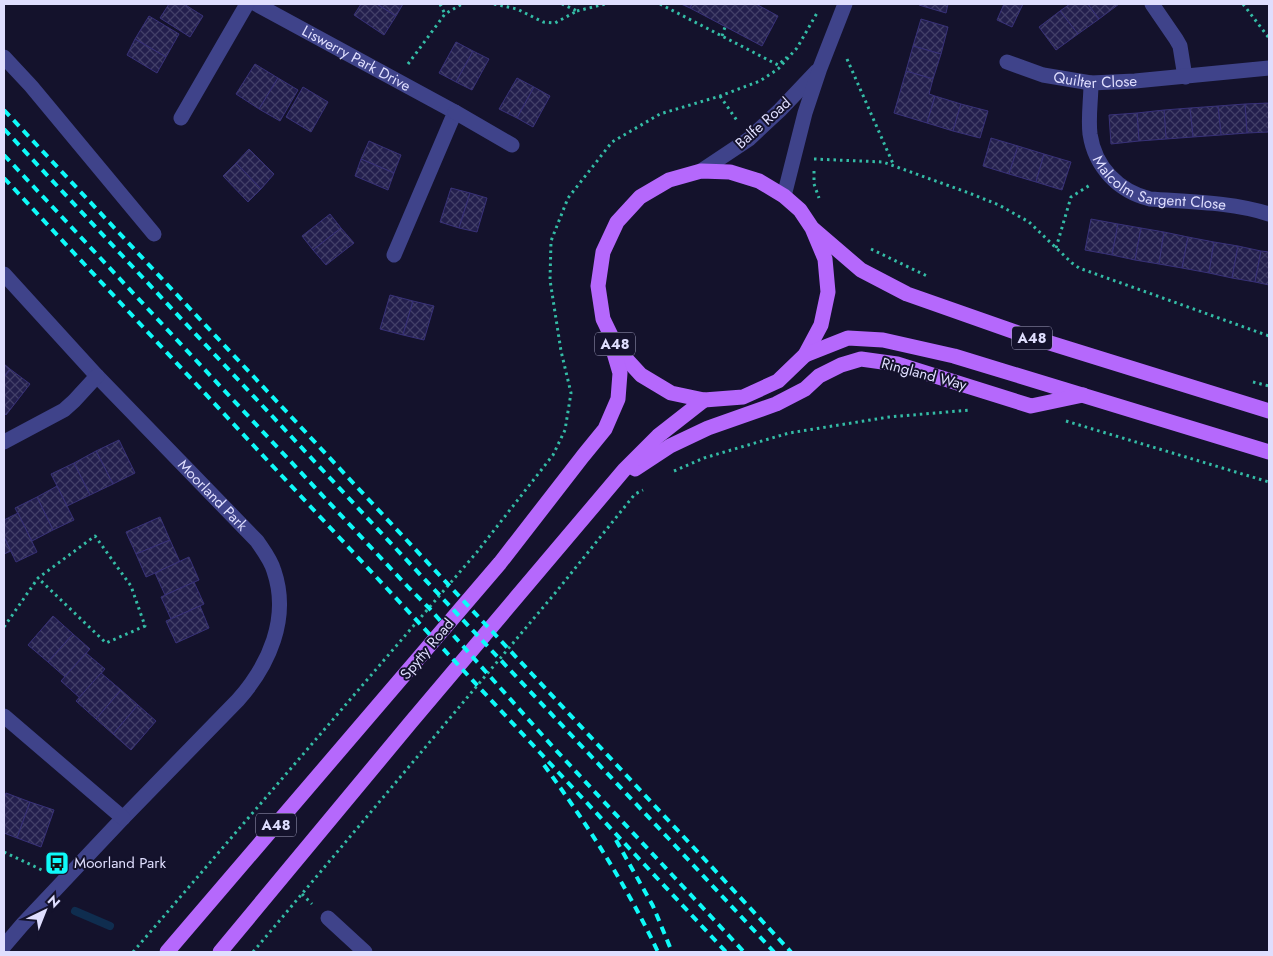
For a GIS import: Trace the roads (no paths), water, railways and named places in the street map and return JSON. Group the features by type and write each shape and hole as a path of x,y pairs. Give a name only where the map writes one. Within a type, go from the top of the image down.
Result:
{"main road":[{"name":"Balfe Road","path":"701,172 730,172 759,181 784,196 800,210 812,228 825,258 828,292 821,325 805,355 778,381 743,397 704,400 671,393 641,375 618,350 603,319 598,286 603,252 618,222 640,197 668,180 701,172"},
{"name":"A48","path":"812,228 861,270 907,294 1020,334 1269,411"},
{"name":"Spytty Road","path":"167,952 500,563 605,429 618,399 620,373 603,319"},
{"name":"Ringland Way","path":"805,355 848,338 883,340 954,356 1269,452"},
{"name":"Ringland Way","path":"613,484 670,446 708,428 776,404 805,388 819,376 841,365 861,359 898,364 1031,406 1083,395"},
{"name":"A48","path":"220,952 624,470 658,436 704,400"}],"street":[{"path":"181,118 247,4"},
{"name":"Liswerry Park Drive","path":"256,4 512,145"},
{"name":"Balfe Road","path":"784,196 820,68 845,4"},
{"path":"1152,4 1180,46 1185,77"},
{"path":"4,58 31,86 154,234"},
{"name":"Quilter Close","path":"1007,62 1044,75 1091,83 1185,77 1269,68"},
{"name":"Balfe Road","path":"701,172 749,140 820,68"},
{"name":"Malcolm Sargent Close","path":"1091,83 1090,134 1100,162 1107,174 1117,184 1128,191 1150,199 1230,205 1269,214"},
{"path":"394,255 455,112"},
{"name":"Moorland Park","path":"4,274 97,376 257,540 274,570 279,587 280,604 279,620 269,654 251,686 123,818 4,946"},
{"path":"4,442 64,410 97,376"},
{"path":"4,716 123,818"},
{"path":"328,918 365,952"}],"waterway":[{"path":"75,911 110,926"}],"railway":[{"path":"4,110 791,952"},
{"path":"4,129 774,952"},
{"path":"4,155 429,608 553,747 744,952"},
{"path":"4,178 726,952"},
{"path":"544,765 606,856 658,952"},
{"path":"616,840 653,906 672,952"}],"place":[{"name":"Moorland Park","path":"57,863"}]}
